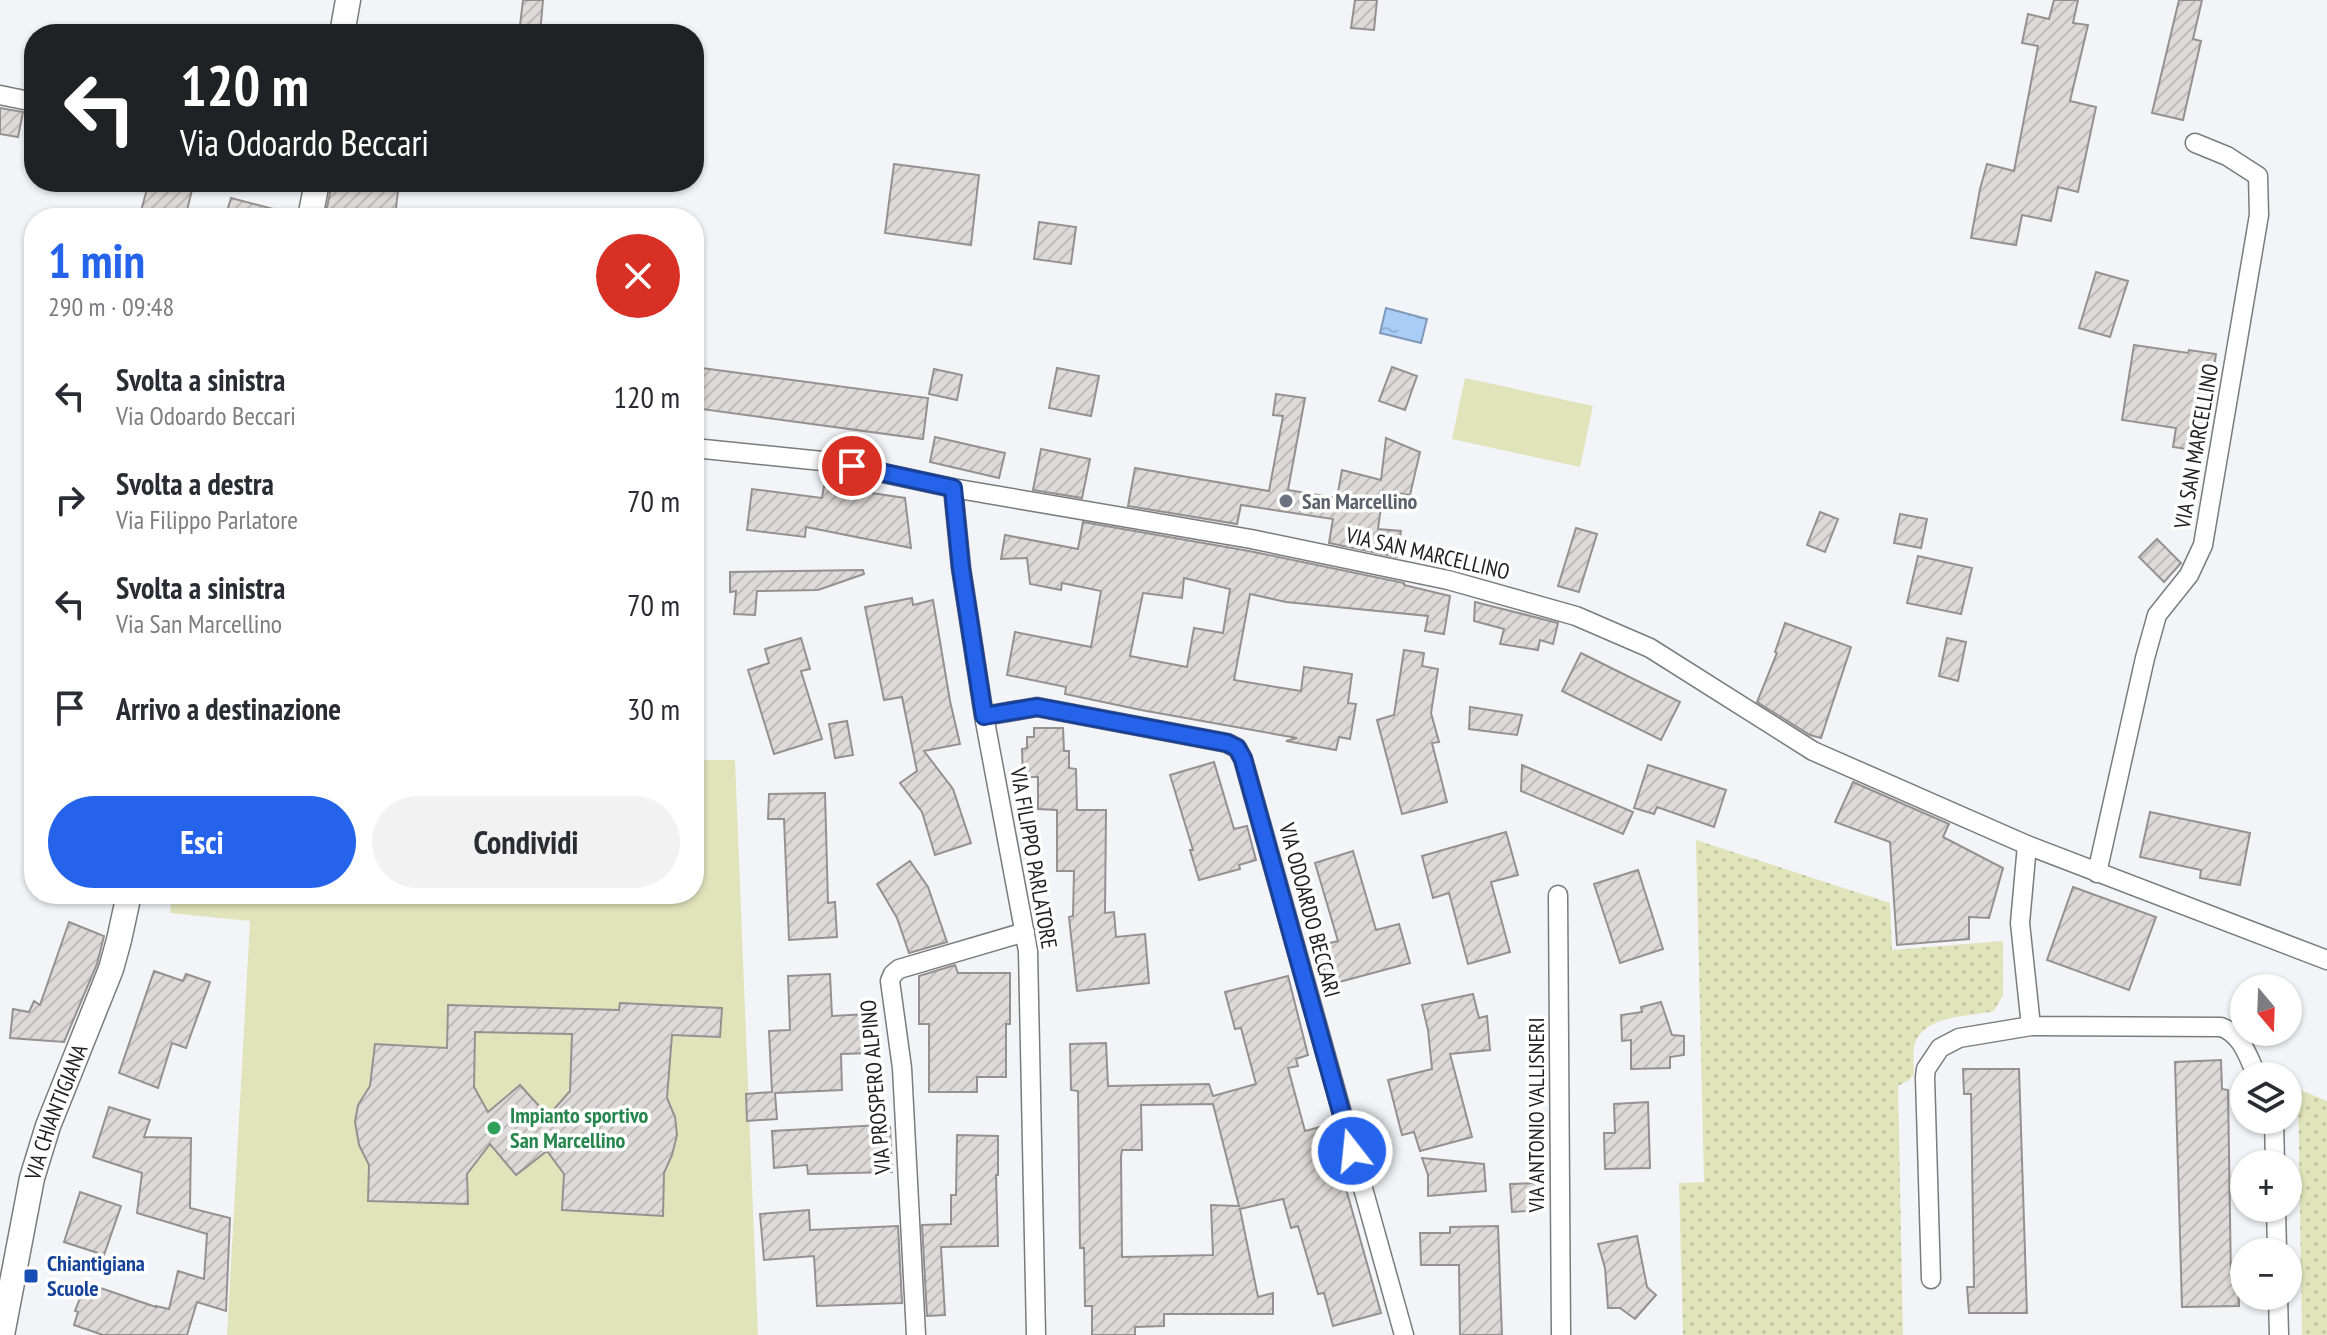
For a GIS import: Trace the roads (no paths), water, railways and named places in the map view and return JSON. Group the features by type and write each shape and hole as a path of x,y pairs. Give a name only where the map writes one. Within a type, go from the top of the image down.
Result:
{"street":[{"path":"344,24 348,0"},
{"path":"0,95 24,100"},
{"name":"VIA SAN MARCELLINO","path":"2097,873 2157,615 2189,575 2203,545 2259,215 2258,176 2227,156 2195,143"},
{"name":"VIA SAN MARCELLINO","path":"704,449 832,462 953,488 1266,542 1448,580 1576,616 1650,648 1813,751 2027,845 2327,960"},
{"name":"VIA FILIPPO PARLATORE","path":"953,488 961,568 984,716 1028,951 1036,1335"},
{"name":"VIA ODOARDO BECCARI","path":"984,716 1037,707 1227,743 1237,748 1243,759 1404,1335"},
{"path":"2027,845 2020,923 2031,1026"},
{"name":"VIA ANTONIO VALLISNERI","path":"1558,895 1561,1335"},
{"name":"VIA CHIANTIGIANA","path":"2,1335 32,1178 48,1126 111,969 127,904"},
{"name":"VIA PROSPERO ALPINO","path":"916,1335 902,1068 890,981 899,969 1025,932"},
{"path":"1931,1279 1926,1069 1940,1048 1959,1038 2031,1026 2221,1027 2232,1031 2240,1040 2250,1062"},
{"path":"2278,1310 2279,1335"}],"water":[{"path":"1386,308 1427,319 1421,343 1380,333"}],"place":[{"name":"San Marcellino","path":"1286,501"},
{"name":"Impianto sportivo San Marcellino","path":"494,1128"},
{"name":"Chiantigiana Scuole","path":"31,1276"}]}
